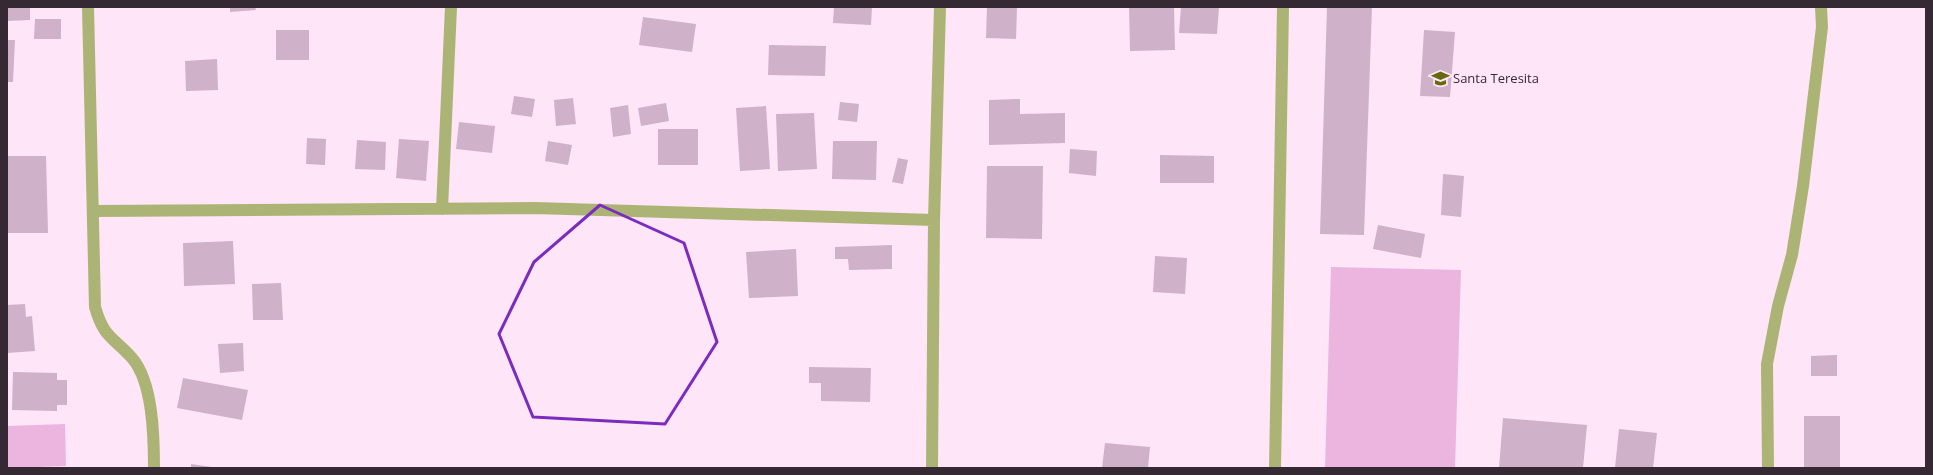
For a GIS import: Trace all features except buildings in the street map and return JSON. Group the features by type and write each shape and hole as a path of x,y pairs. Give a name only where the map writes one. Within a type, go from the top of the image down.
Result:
{"street":[{"path":"88,7 95,307 101,326 112,341 132,359 143,376 154,440 154,468"},
{"path":"442,209 451,7"},
{"path":"932,468 934,220 940,7"},
{"path":"1275,468 1283,7"},
{"path":"1768,468 1767,364 1778,306 1792,255 1803,186 1822,27 1821,7"},
{"path":"93,211 535,208 934,220"}],"highlighted area":[{"path":"600,205 684,243 717,342 665,424 533,417 499,334 534,262"}],"shaded area":[{"path":"1331,267 1461,270 1455,468 1325,468"},
{"path":"65,424 66,466 7,468 7,426"}],"place":[{"name":"Santa Teresita","path":"1440,78"}]}
